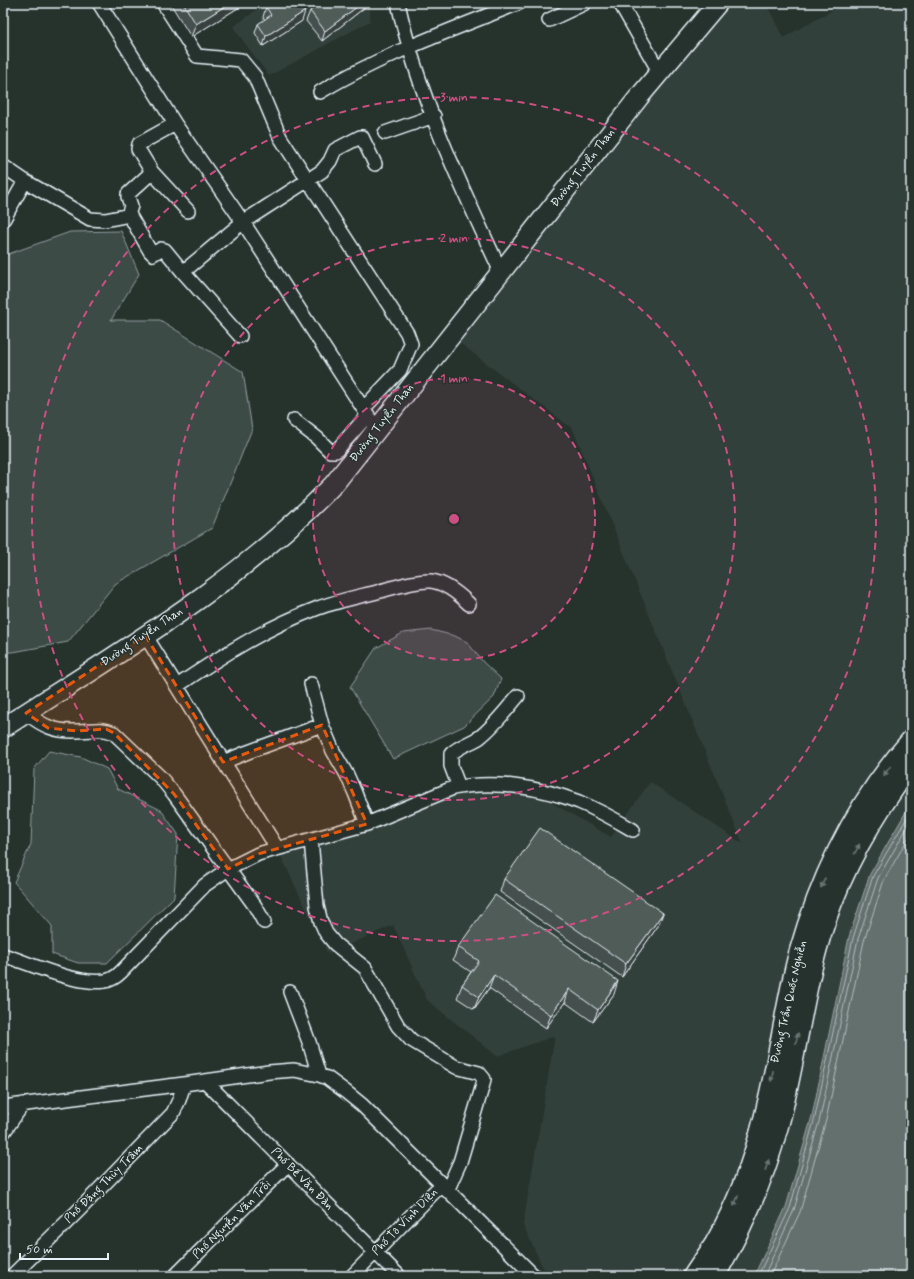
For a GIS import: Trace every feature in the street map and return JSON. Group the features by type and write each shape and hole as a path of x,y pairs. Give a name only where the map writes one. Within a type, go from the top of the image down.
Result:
{"main road":[{"name":"Đường Tuyển Than","path":"3,728 222,583 281,536 334,484 370,418 426,368 639,97 718,3"},
{"name":"Đường Trần Quốc Nghiễn","path":"693,1276 714,1244 735,1202 752,1160 764,1117 798,953 809,918 823,882 841,843 861,810 911,740"},
{"name":"Đường Trần Quốc Nghiễn","path":"715,1276 730,1251 750,1208 767,1165 780,1122 814,959 824,924 837,890 855,852 874,819 892,790 911,765"}],"street":[{"path":"99,3 175,124 243,222 370,418"},
{"path":"163,3 197,56 240,60 255,76 280,137 407,333 411,344 400,370 370,418 336,451 330,451 317,438 294,420"},
{"path":"398,3 404,30 418,76 458,178 501,272"},
{"path":"320,92 344,77 409,47 519,3"},
{"path":"549,20 585,3"},
{"path":"620,3 660,73"},
{"path":"385,133 434,116"},
{"path":"175,124 139,144 138,147 152,172 188,211"},
{"path":"183,272 243,222 307,179 322,171 330,161 335,150 360,136 363,139 375,164"},
{"path":"3,166 25,181 90,219 105,220 128,215"},
{"path":"128,215 131,206 128,194 152,172"},
{"path":"3,220 25,181"},
{"path":"128,215 130,216 150,252 153,254 161,249 166,250 183,272 240,336"},
{"path":"407,355 426,368"},
{"path":"177,686 210,664 256,637 289,620 319,608 395,587 430,581 450,589 461,596 469,604"},
{"path":"145,635 277,848"},
{"path":"311,684 322,725 333,751 353,787 367,824"},
{"path":"459,787 451,766 451,754 455,750 489,730 518,696"},
{"path":"26,713 48,728 78,731 106,729 114,733 160,777 174,794 255,906 264,922"},
{"path":"223,762 322,725"},
{"path":"3,955 57,974 86,980 107,980 117,975 205,885 228,869 258,854 367,824 453,788 485,784 518,787 542,792 578,802 633,830"},
{"name":"Phố Tô Vĩnh Diện","path":"310,840 317,906 321,922 326,933 335,944 365,968 398,1026 412,1040 456,1067 479,1073 484,1079 460,1162 444,1188 352,1276"},
{"path":"290,992 309,1042 318,1075"},
{"path":"3,1106 294,1070 318,1075 327,1078 362,1105 534,1276"},
{"name":"Phố Bế Văn Đàn","path":"205,1081 399,1276"},
{"name":"Phố Đặng Thùy Trâm","path":"12,1276 81,1208 173,1112 184,1084"},
{"path":"3,1133 23,1104"},
{"name":"Phố Nguyễn Văn Trỗi","path":"175,1276 288,1164"}],"highlighted area":[{"path":"145,635 223,762 322,725 367,824 258,854 228,869 174,794 114,733 106,729 78,731 48,728 26,713"}],"shaded area":[{"path":"266,3 370,3 370,21 269,76 233,27"},
{"path":"720,3 766,3 783,38 845,3 911,3 911,1276 547,1276 523,1225 555,1036 497,1056 427,1000 393,925 328,954 276,846 344,825 402,800 468,787 530,790 611,837 650,782 743,844 573,429 457,341"},
{"path":"121,231 139,274 111,320 160,320 243,372 252,429 212,528 115,584 68,642 13,652 3,652 3,256 70,232"},
{"path":"431,630 455,636 467,642 483,662 501,679 494,697 464,726 393,759 350,687 376,648 403,633"},
{"path":"49,751 81,757 107,769 118,789 161,810 178,834 174,897 107,963 78,963 52,954 52,926 14,882 31,844 34,769"}],"water":[{"path":"911,803 911,1276 754,1276 786,1207 812,1116 849,937 870,874"}],"building":[{"path":"183,3 230,3 196,24"},
{"path":"273,3 300,3 305,11 266,36 258,24 271,15 266,7"},
{"path":"320,3 362,3 325,31 310,11"},
{"path":"540,828 663,913 626,964 504,879"},
{"path":"495,895 618,981 598,1010 569,989 551,1015 494,975 479,997 462,985 479,961 458,947"}]}
